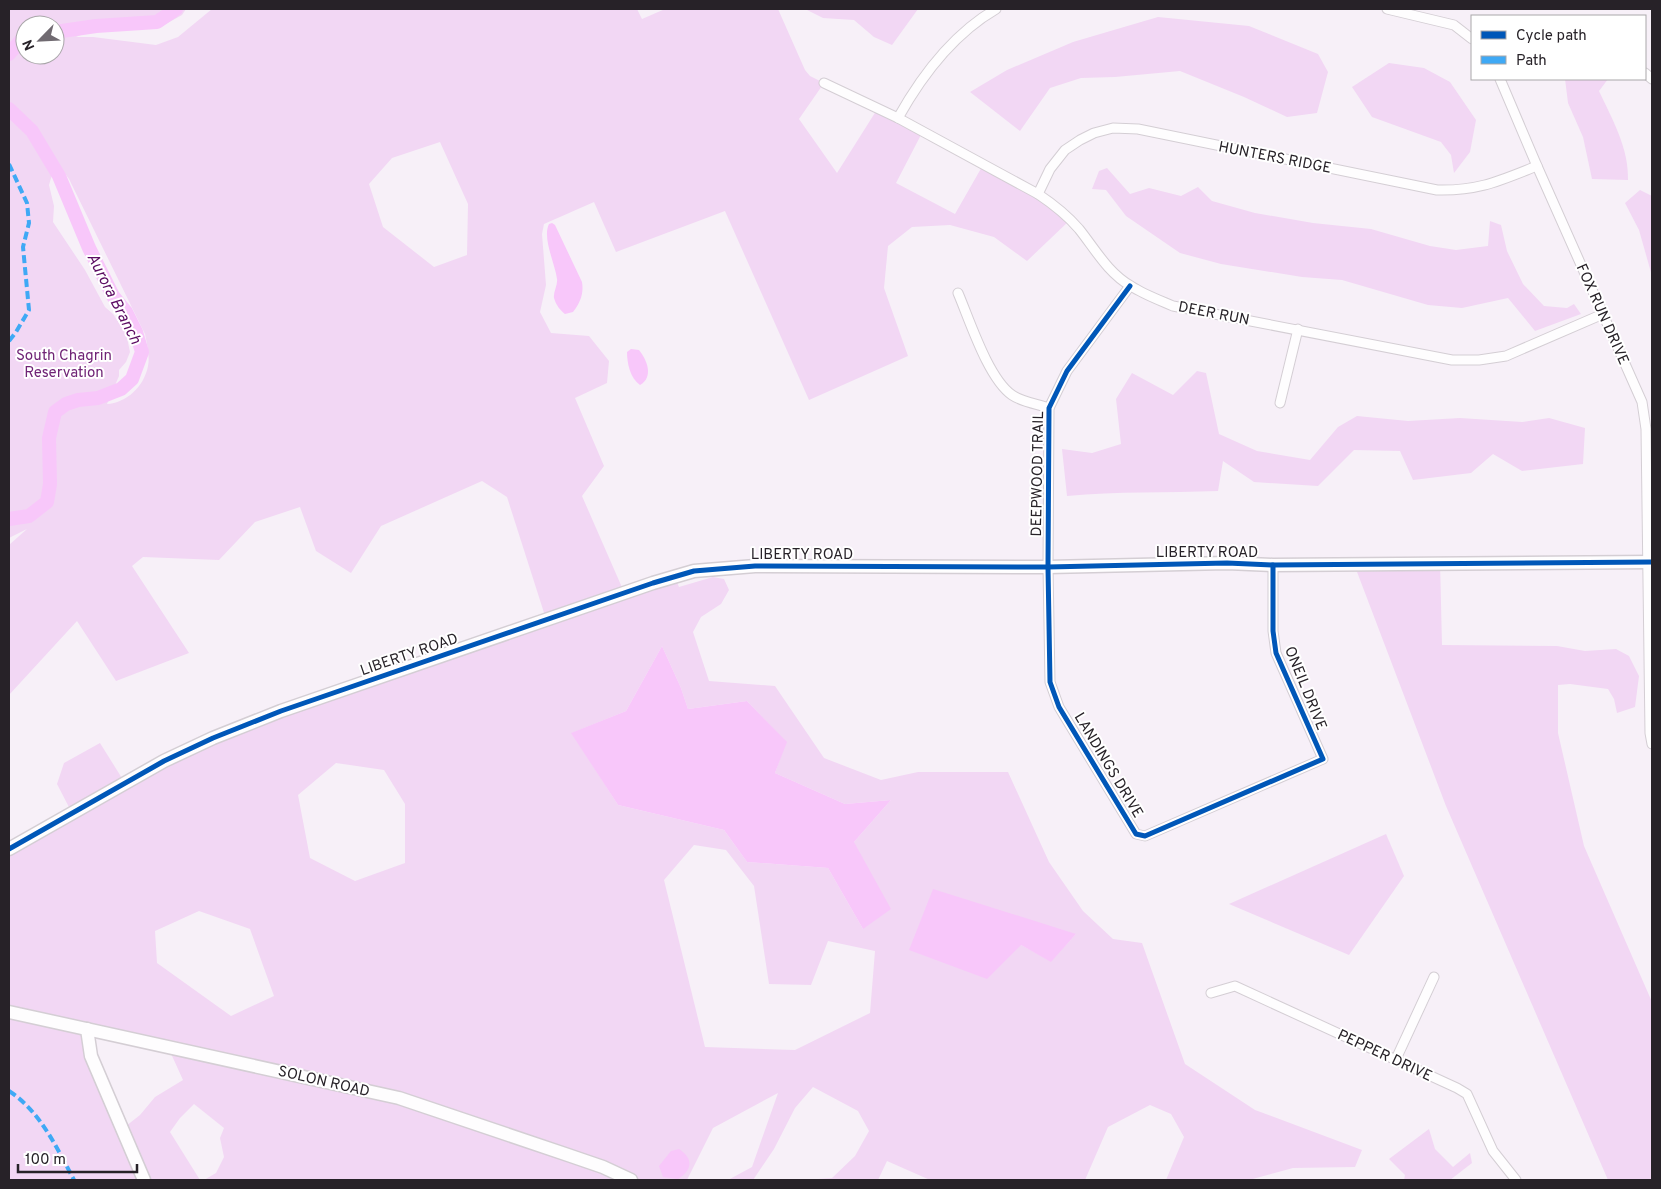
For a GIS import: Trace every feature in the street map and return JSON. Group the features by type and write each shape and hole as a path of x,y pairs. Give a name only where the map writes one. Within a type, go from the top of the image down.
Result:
{"street":[{"path":"898,118 917,85 936,60 986,11 996,9"},
{"path":"1389,9 1454,25 1471,37"},
{"name":"FOX RUN DRIVE","path":"1500,80 1642,402 1646,429 1650,562 1650,733 1652,744"},
{"name":"DEER RUN","path":"824,82 898,118 1038,194 1059,208 1078,227 1103,260 1130,286 1173,306 1452,360 1479,360 1506,356 1603,314"},
{"name":"HUNTERS RIDGE","path":"1038,194 1050,169 1065,150 1094,133 1113,128 1138,129 1437,190 1478,188 1537,166"},
{"name":"DEEPWOOD TRAIL","path":"1048,567 1049,408 1067,371 1130,286"},
{"path":"958,293 993,374 1002,386 1014,396 1049,408"},
{"path":"1280,403 1298,329"},
{"name":"LIBERTY ROAD","path":"9,849 164,761 213,738 290,708 653,583 694,571 755,566 1000,565 1048,567 1227,563 1273,565 1650,562"},
{"name":"ONEIL DRIVE","path":"1273,565 1273,631 1276,654 1323,759"},
{"name":"LANDINGS DRIVE","path":"1048,567 1050,682 1059,707 1136,834 1145,836 1323,759"},
{"path":"1396,1059 1434,977"},
{"name":"PEPPER DRIVE","path":"1211,993 1235,986 1457,1088 1466,1094 1493,1151 1516,1180"},
{"name":"SOLON ROAD","path":"9,1012 399,1098 603,1167 631,1180"},
{"path":"87,1029 91,1056 144,1180"}],"green space":[{"name":"South Chagrin Reservation","path":"9,9 186,9 182,15 164,25 147,27 114,21 76,37 93,37 156,45 178,37 212,9 637,9 642,19 665,9 778,9 805,70 810,76 824,83 799,119 837,173 878,108 923,131 896,183 955,214 983,165 1012,181 1070,220 1027,261 994,237 950,225 912,227 888,246 884,288 908,356 809,400 725,211 616,252 594,202 544,224 542,234 546,285 540,312 551,333 589,336 609,361 607,383 575,398 604,466 582,496 624,592 675,577 679,587 713,577 724,579 729,590 721,604 701,617 693,632 709,681 775,686 824,758 881,780 918,772 1008,772 1049,862 1083,911 1113,939 1142,943 1185,1064 1255,1110 1362,1150 1355,1167 1293,1168 1249,1180 1166,1180 1184,1137 1171,1114 1150,1105 1108,1127 1085,1180 930,1180 887,1161 878,1180 804,1180 832,1178 855,1156 869,1131 858,1111 813,1087 795,1108 774,1149 753,1180 728,1180 752,1167 778,1093 713,1128 687,1180 204,1180 216,1173 224,1157 220,1138 224,1128 194,1104 180,1118 170,1132 200,1180 149,1180 126,1126 140,1115 155,1097 183,1080 168,1047 87,1029 144,1180 9,1180 9,849 72,813 57,784 64,763 100,743 125,783 213,738 546,619 507,497 482,481 381,526 351,573 316,551 300,507 255,522 219,560 143,557 132,566 189,653 116,681 77,621 9,695 9,545 27,529 9,538","holes":["440,142 468,204 467,255 434,267 383,227 369,184 392,158","56,161 69,179 145,334 149,358 146,374 138,387 121,401 107,404 119,376 119,370 126,362 130,352 126,333 113,314 105,307 85,270 53,222 54,206 49,185","662,646 681,688 688,709 747,701 786,742 775,773 845,804 891,800 854,842 863,929 828,868 747,862 724,830 618,805 572,733 626,711","336,763 384,770 405,804 405,863 355,881 310,858 298,795","694,845 726,850 754,886 769,984 811,985 828,941 875,951 870,1013 795,1050 705,1047 664,880","199,911 250,929 274,996 231,1016 157,963 155,931","1076,934 1051,961 1021,945"]},
{"path":"805,9 918,9 892,45 874,37 854,20 823,18"},
{"path":"1158,17 1249,26 1318,54 1328,72 1317,113 1287,117 1180,71 1081,78 1050,88 1020,131 970,92 1007,70 1073,42"},
{"path":"1389,63 1424,68 1450,82 1476,120 1470,152 1454,173 1451,155 1441,142 1372,117 1352,87"},
{"path":"1565,80 1607,80 1599,91 1623,145 1628,168 1628,180 1592,179 1583,137 1568,103"},
{"path":"1107,168 1130,194 1149,188 1181,196 1198,187 1212,201 1255,213 1313,223 1371,229 1430,246 1456,250 1488,246 1490,221 1501,225 1507,251 1523,284 1544,306 1567,308 1574,304 1581,314 1535,331 1508,298 1462,308 1428,305 1342,280 1302,277 1221,264 1180,253 1126,216 1106,190 1092,189 1099,171"},
{"path":"1640,190 1652,196 1652,276 1639,230 1625,203"},
{"path":"1197,371 1206,373 1219,434 1257,451 1310,460 1338,427 1357,416 1408,421 1460,418 1522,422 1549,418 1585,428 1583,464 1522,471 1493,454 1471,473 1413,480 1400,451 1354,450 1318,486 1254,482 1223,461 1218,491 1067,496 1062,449 1092,453 1121,444 1116,399 1132,373 1173,395"},
{"path":"1440,562 1442,645 1557,646 1585,651 1616,649 1629,656 1639,676 1635,707 1617,713 1614,699 1608,689 1570,684 1558,685 1558,733 1584,846 1652,1002 1652,1180 1608,1180 1446,806 1354,564"},
{"path":"1386,834 1404,876 1349,955 1229,904"},
{"path":"1429,1129 1435,1149 1453,1167 1470,1153 1472,1163 1450,1180 1404,1180 1405,1175 1389,1159"}],"shaded area":[{"path":"549,224 555,225 582,282 582,294 578,305 573,312 565,314 558,307 554,298 557,279 547,236"},
{"path":"631,349 639,350 647,363 647,378 640,385 631,374 628,365 627,352"},
{"path":"662,646 681,688 688,709 747,701 787,742 775,773 845,804 891,800 854,842 891,909 863,929 828,868 747,862 724,830 618,805 571,733 626,711"},
{"path":"933,889 1076,934 1051,962 1021,945 987,979 909,950"},
{"path":"679,1149 689,1161 686,1172 678,1179 663,1177 659,1166 671,1151"}],"waterway":[{"name":"Aurora Branch","path":"65,31 96,26 157,22 176,9"},
{"name":"Aurora Branch","path":"9,54 15,47"},
{"name":"Aurora Branch","path":"9,109 32,131 59,176 89,248 113,296 126,312 136,332 142,352 132,379 121,389 98,398 78,400 66,404 55,412 49,438 50,484 47,502 29,516 9,519"}],"marked path":[{"path":"9,164 27,203 29,223 23,247 29,310 9,341"},
{"path":"9,1091 20,1099 39,1120 74,1180"}],"cycle path":[{"path":"1130,286 1067,371 1049,408 1048,567 1050,682 1059,707 1136,834 1145,836 1323,759 1276,653 1273,631 1273,565"},
{"path":"9,849 164,761 213,738 281,711 653,583 694,571 755,566 1048,567 1227,563 1273,565 1652,562"}]}
